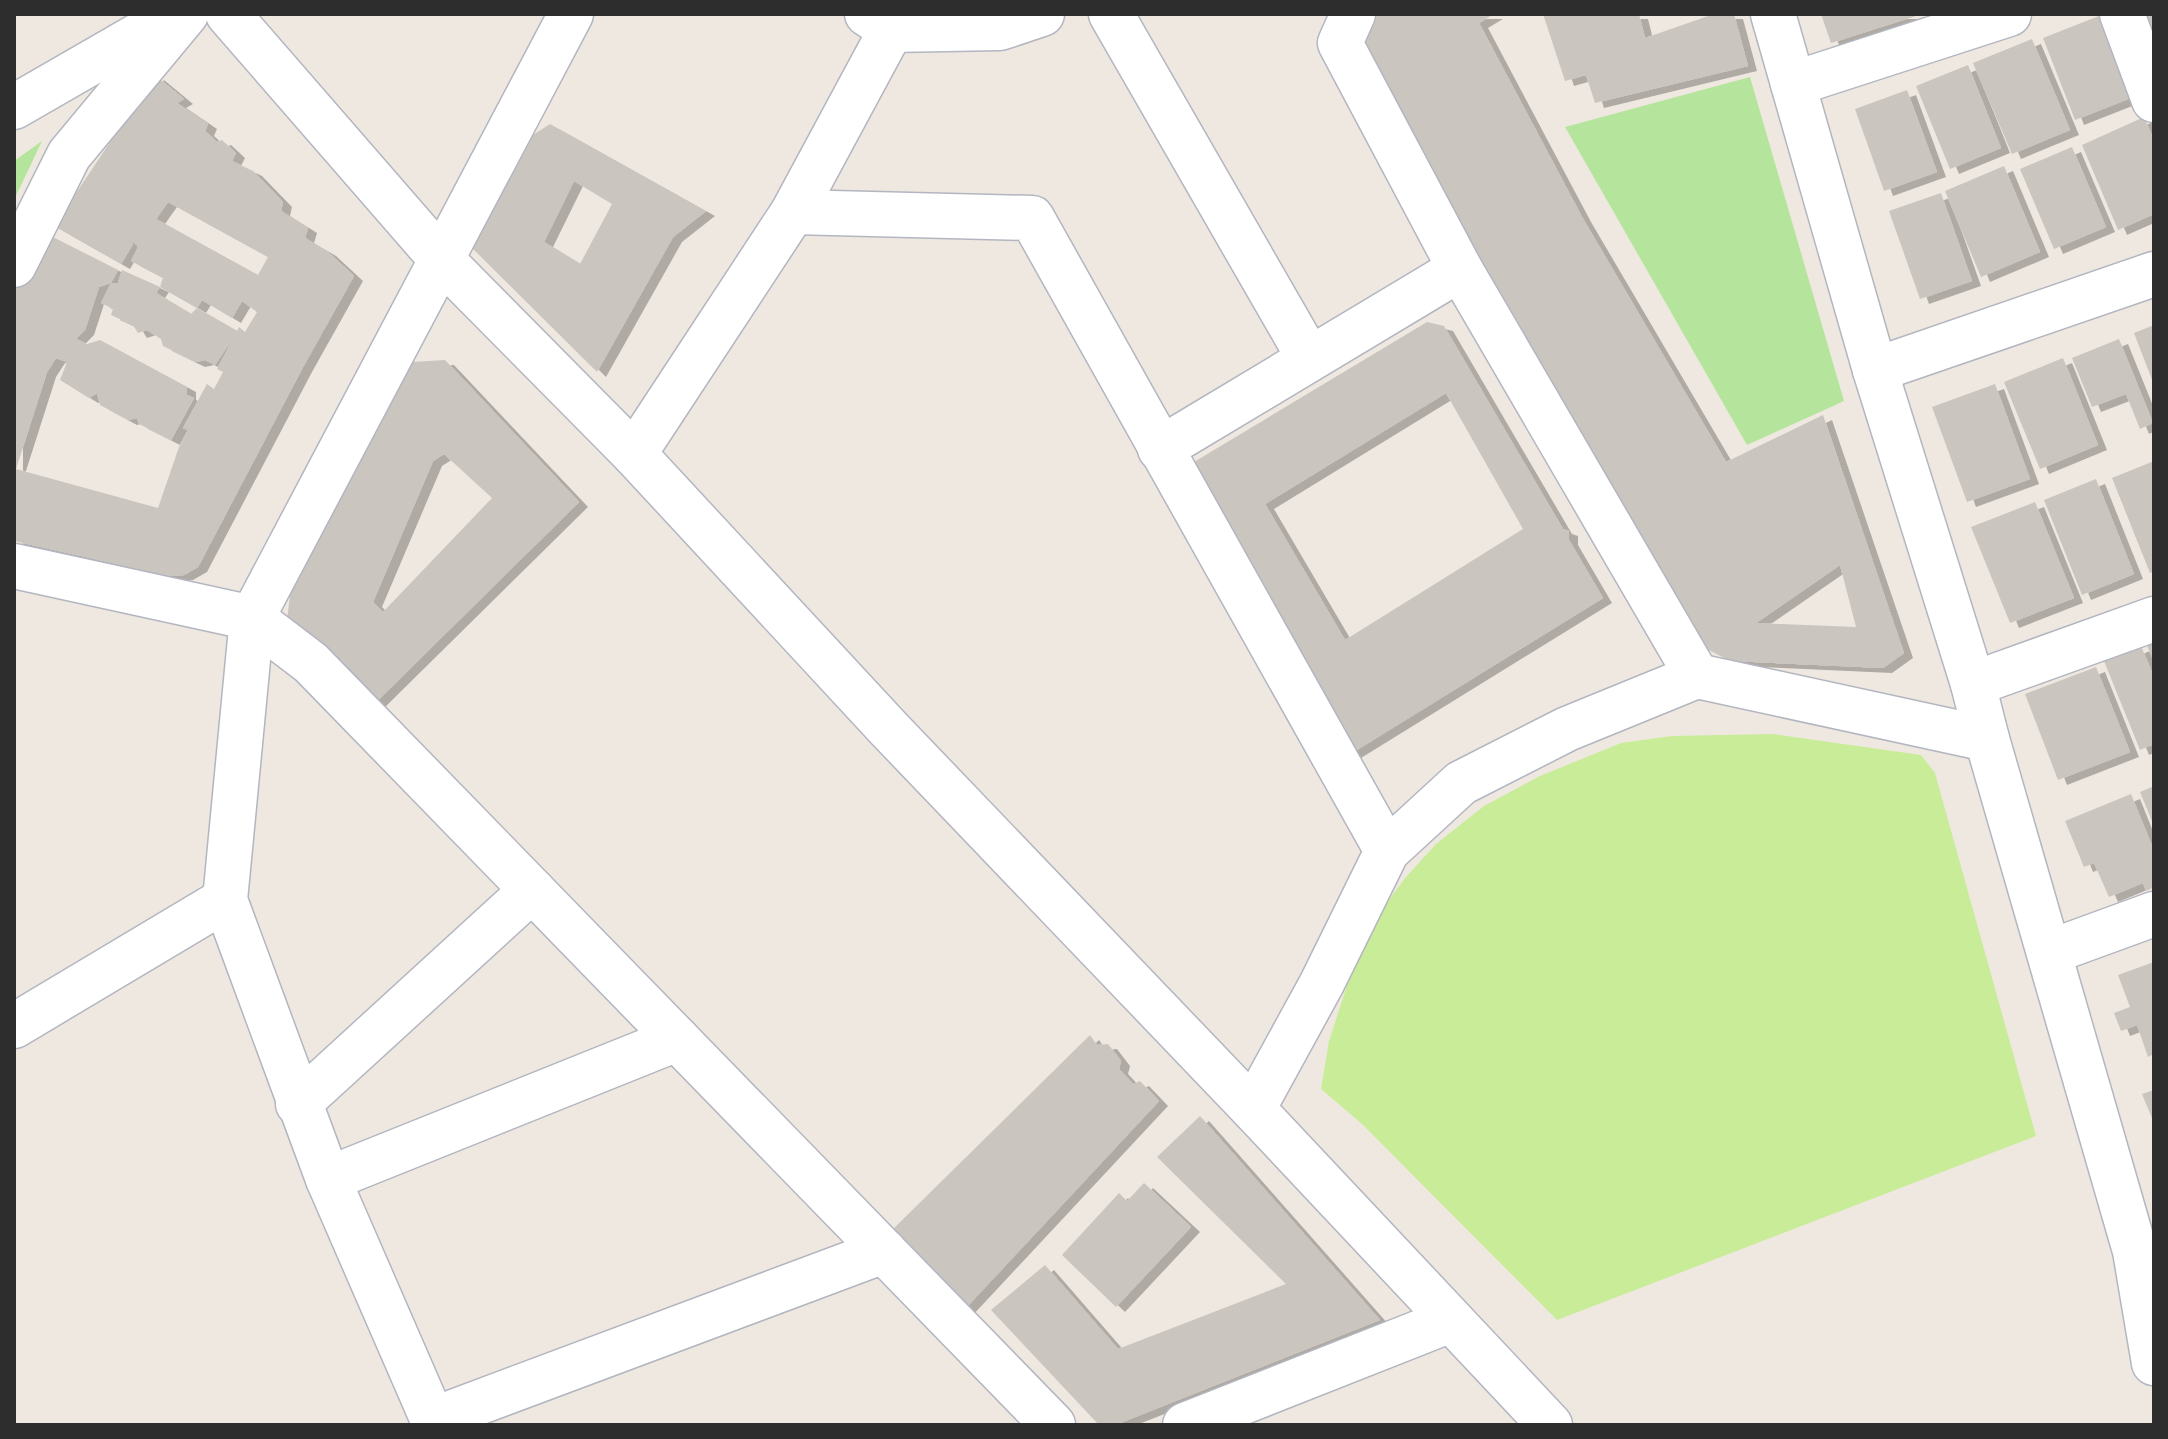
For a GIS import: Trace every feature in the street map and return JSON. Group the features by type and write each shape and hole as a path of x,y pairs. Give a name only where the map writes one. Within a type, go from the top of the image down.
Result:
{"street":[{"path":"14,107 174,14"},
{"path":"14,265 69,155 157,45 186,14"},
{"path":"228,14 441,259 634,454 889,729 1550,1425"},
{"path":"571,14 252,618 225,900 298,1104 433,1422 884,1251"},
{"path":"634,454 793,212 879,22 1000,28 1042,14"},
{"path":"1111,14 1309,358"},
{"path":"1353,14 1340,43 1460,269 1697,676"},
{"path":"1773,14 1875,370 1973,684 2050,952 2144,1247 2154,1363"},
{"path":"1793,84 2009,14"},
{"path":"2122,14 2154,100"},
{"path":"793,212 1032,218 1387,851"},
{"path":"1160,449 1460,269"},
{"path":"1875,370 2154,274"},
{"path":"14,566 252,618 311,663 1053,1425"},
{"path":"1973,684 2154,619"},
{"path":"1253,1109 1322,983 1387,851 1461,783 1567,729 1697,676 1987,739"},
{"path":"298,1104 532,890"},
{"path":"14,1024 225,900"},
{"path":"2050,952 2154,914"},
{"path":"328,1179 677,1039"},
{"path":"1185,1425 1451,1320"}],"green space":[{"path":"1750,77 1844,401 1747,445 1565,127"},
{"path":"42,141 14,200 14,161"},
{"path":"1773,734 1921,755 1935,773 2036,1136 1557,1320 1362,1124 1321,1089 1329,1041 1364,933 1406,877 1436,844 1484,806 1540,776 1621,743 1672,736"}],"building":[{"path":"1361,14 1494,14 1479,23 1582,217 1726,462 1823,415 1904,653 1883,668 1731,661 1698,644 1359,67","holes":["1840,565 1856,627 1756,623"]},
{"path":"1543,14 1639,14 1645,38 1714,14 1734,14 1748,66 1595,103 1586,75 1565,81"},
{"path":"1821,14 1919,14 1919,15 1831,43"},
{"path":"2104,14 2136,96 2075,120 2043,38"},
{"path":"2136,14 2154,14 2154,59"},
{"path":"2032,39 2070,130 2012,154 1973,63"},
{"path":"1968,65 2001,148 1950,169 1916,86"},
{"path":"155,75 184,99 177,103 208,124 205,131 217,142 222,140 236,153 232,161 253,171 283,202 281,211 308,228 305,238 327,251 354,276 198,567 184,575 170,576 14,541 14,286 43,232 118,270 111,283 118,283 122,270 160,287 163,278 131,261 139,245 125,239 133,244 121,264 54,226","holes":["168,202 268,257 258,275 156,219","111,283 101,303 113,309 111,315 133,325 138,333 147,330 161,339 163,346 196,362 205,360 215,365 235,335 217,369 223,372 214,389 207,384 183,428 188,430 158,508 16,469 47,372 56,358 67,362 60,380 89,398 97,393 100,405 128,420 137,418 139,424 171,440 194,398 187,395 187,387 100,340 87,344 76,339 85,330 99,287","160,287 197,308 191,314 156,293","202,300 232,318 242,301 257,312 245,332 239,327 237,331 197,308"]},
{"path":"1907,90 1937,172 1884,191 1855,109"},
{"path":"2144,117 2154,140 2154,214 2118,230 2082,145"},
{"path":"550,124 706,211 673,237 597,372 467,243 522,142","holes":["574,181 612,204 580,264 544,242"]},
{"path":"2072,147 2106,227 2054,249 2020,169"},
{"path":"2004,166 2040,252 1981,277 1945,191"},
{"path":"1941,193 1972,281 1920,299 1889,211"},
{"path":"1427,322 1444,326 1563,529 1569,531 1569,540 1603,598 1352,753 1189,465","holes":["1446,393 1523,529 1345,640 1265,504"]},
{"path":"2154,325 2154,385 2134,333"},
{"path":"2119,339 2153,423 2140,429 2126,394 2092,407 2072,358"},
{"path":"2063,358 2098,445 2040,469 2004,382"},
{"path":"445,360 579,502 370,708 287,620 291,587 413,362","holes":["444,454 492,498 383,612 373,602 433,461"]},
{"path":"1995,384 2030,479 1967,502 1932,407"},
{"path":"2154,461 2154,571 2150,573 2112,478"},
{"path":"2096,479 2134,574 2082,595 2044,500"},
{"path":"2035,502 2074,598 2010,623 1971,527"},
{"path":"2154,639 2154,662 2146,643"},
{"path":"2141,646 2154,677 2154,744 2140,750 2104,661"},
{"path":"2096,667 2130,752 2058,780 2025,694"},
{"path":"2154,786 2154,826 2140,792"},
{"path":"2131,794 2154,851 2154,887 2146,891 2143,883 2109,897 2094,863 2084,867 2065,821"},
{"path":"2154,962 2154,1054 2148,1057 2137,1025 2121,1031 2114,1013 2130,1007 2118,975"},
{"path":"1090,1035 1097,1045 1108,1044 1121,1061 1119,1069 1133,1084 1140,1081 1159,1101 963,1311 888,1234"},
{"path":"2154,1090 2154,1123 2142,1094"},
{"path":"1200,1116 1380,1320 1115,1425 1099,1425 991,1310 1045,1265 1118,1349 1286,1284 1157,1157"},
{"path":"1144,1183 1191,1227 1116,1307 1062,1255 1119,1193 1127,1201"}]}
